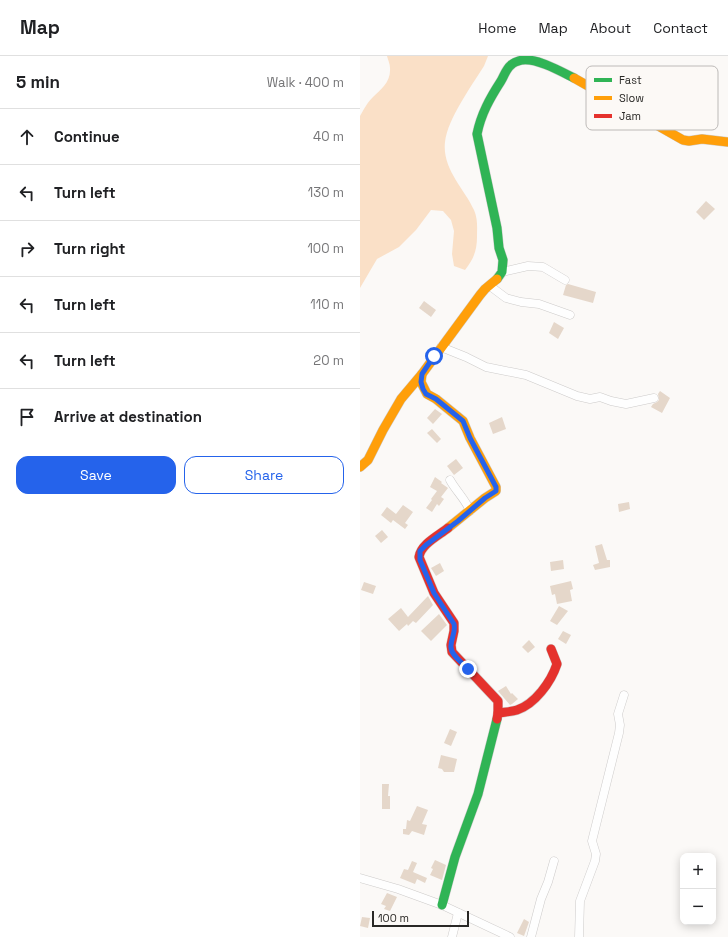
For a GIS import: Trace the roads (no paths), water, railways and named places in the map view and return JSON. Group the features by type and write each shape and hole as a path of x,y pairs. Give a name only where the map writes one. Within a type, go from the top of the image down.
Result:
{"street":[{"path":"360,467 368,460 401,399 422,374 480,295 496,281 502,272 503,260 499,248 477,134 478,126 491,96 510,66 517,61 525,60 535,61 566,74 586,85"},
{"path":"665,130 683,140 688,141 702,139 728,142"},
{"path":"502,272 528,266 543,267 565,280"},
{"path":"490,286 506,298 521,302 539,304 570,315"},
{"path":"441,347 466,357 486,368 526,375 577,396 590,398 600,397 626,404 654,398"},
{"path":"422,374 421,382 426,394 436,399 463,421 470,438 496,487 494,494 485,498 426,545 420,551 419,557 434,593 454,624 455,629 451,647 452,652 498,701 498,713 478,794 455,857 442,905"},
{"path":"450,480 467,504 470,511"},
{"path":"498,713 518,710 525,706 535,697 550,679 556,669 557,664 551,649"},
{"path":"580,937 580,901 595,861 596,854 592,841 619,733 620,726 618,714 624,695"},
{"path":"531,937 541,899 554,862"},
{"path":"360,878 398,889 442,905 510,937"},
{"path":"452,937 458,913"}]}
